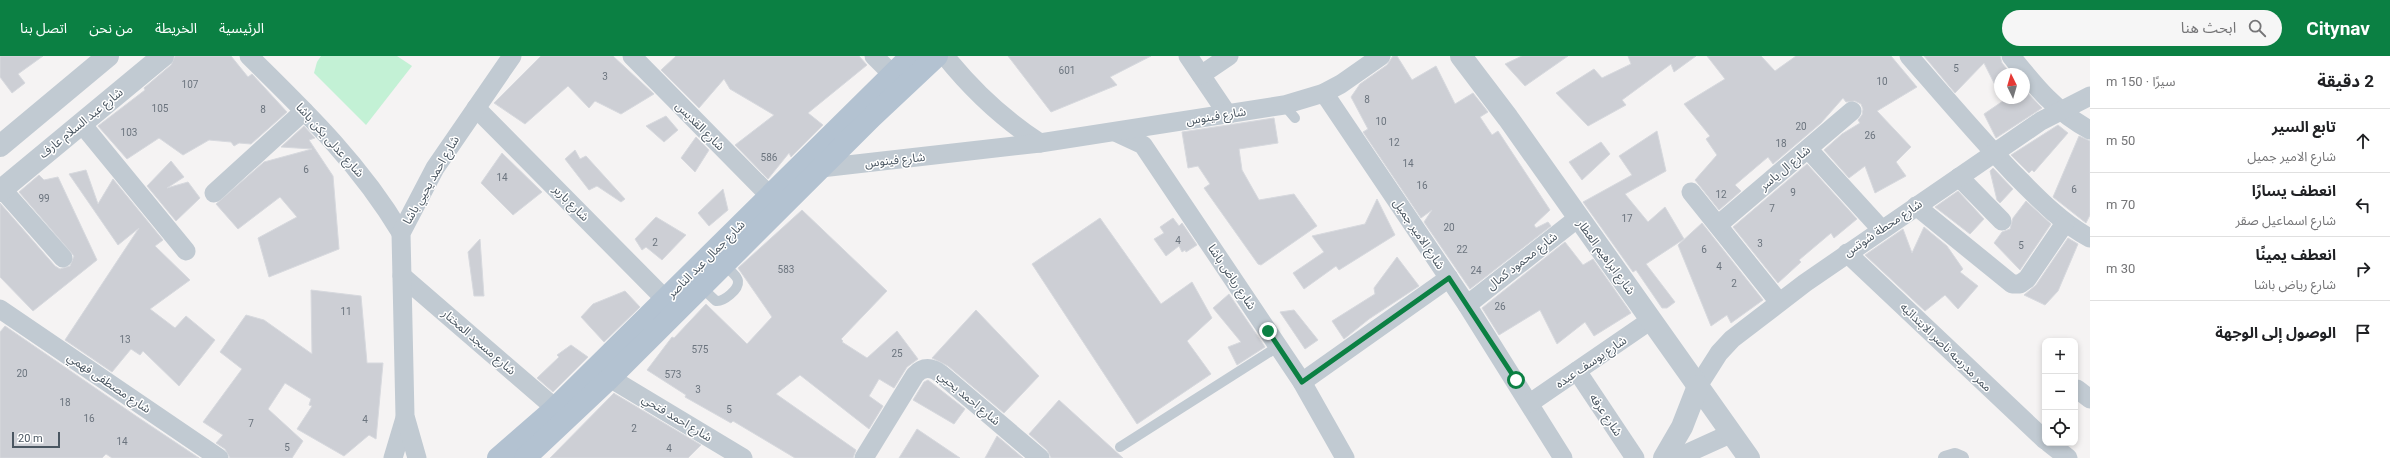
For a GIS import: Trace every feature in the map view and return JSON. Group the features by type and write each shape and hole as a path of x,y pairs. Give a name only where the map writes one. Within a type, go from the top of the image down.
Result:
{"main road":[{"name":"شارع جمال عبد الناصر","path":"498,458 555,408 891,73 911,56"},
{"name":"شارع جمال عبد الناصر","path":"526,458 610,378 700,287 937,56"}],"street":[{"path":"3,138 108,56"},
{"name":"شارع عبد السلام عارف","path":"1,190 163,56"},
{"name":"شارع عدلى يكن باشا","path":"249,56 304,111 357,168 381,200 401,233"},
{"name":"شارع احمد يحيي باشا","path":"417,458 405,416 401,233 435,168 512,56"},
{"name":"شارع القديس","path":"632,56 769,195"},
{"path":"874,56 891,73"},
{"path":"945,56 963,79 986,103 1012,125 1040,144"},
{"path":"1188,56 1228,115"},
{"path":"1201,75 1229,56"},
{"name":"شارع فينوس","path":"821,168 1040,144 1228,115 1289,111 1341,84 1381,56"},
{"name":"شارع ابراهيم العطار","path":"1461,56 1749,458"},
{"path":"1909,56 1994,153 2065,223 2090,238"},
{"path":"2011,56 2044,98 2058,111 2090,130"},
{"name":"شارع الامير جميل","path":"1324,93 1467,305 1530,403 1563,458"},
{"name":"شارع محطة شوتس","path":"1698,386 1719,353 1779,302 1881,229 1994,153 2058,111 2090,96"},
{"name":"شارع باربر","path":"476,108 665,299"},
{"path":"214,193 304,111"},
{"name":"شارع ال ياسر","path":"1718,225 1852,111"},
{"path":"81,123 186,251"},
{"name":"شارع رياض باشا","path":"1115,132 1143,145 1279,346 1302,382 1344,458"},
{"path":"1808,149 1881,229"},
{"path":"1959,177 2002,221"},
{"path":"1,190 63,258"},
{"path":"1691,192 1779,302"},
{"path":"1916,206 2012,284 2020,284 2027,279 2065,223"},
{"name":"شارع محمود كمال","path":"1467,305 1578,218"},
{"name":"ممر مدرسه ناصر الابتدائيه","path":"1847,253 2042,437"},
{"name":"شارع مسجد المختار","path":"402,276 555,408"},
{"path":"1302,382 1449,278"},
{"name":"شارع مصطفى فهمي","path":"1,311 219,458"},
{"name":"شارع يوسف عبده","path":"1530,403 1651,320"},
{"name":"شارع احمد يحيي","path":"864,458 915,375 923,369 928,368 941,374 1040,458"},
{"name":"شارع عرفه","path":"1576,371 1635,458"},
{"name":"شارع احمد فتحي","path":"610,378 744,458"},
{"path":"1664,458 1682,427 1698,386"},
{"name":"شارع احمد يحيي باشا","path":"393,458 405,416"},
{"path":"1677,458 1732,433"},
{"path":"2053,446 2068,458"},
{"path":"1945,458 1955,455 1962,458"}],"lane":[{"path":"1120,447 1279,346"}],"green space":[{"path":"321,56 397,56 412,66 366,125 314,73 317,62"}],"building":[{"path":"0,56 43,56 18,74 25,83 12,93 0,77"},
{"path":"175,56 231,56 248,77 252,74 287,112 251,144 239,143 234,146 231,142 209,140 183,155 159,138 127,159 98,126 145,90 144,88 171,65"},
{"path":"541,56 613,56 654,94 621,114 595,101 589,108 568,86 525,124 494,103"},
{"path":"676,56 859,56 867,65 808,113 823,125 791,157 789,153 768,179 735,145 774,115 730,89 724,79 699,108 661,70"},
{"path":"1008,56 1151,56 1110,77 1117,85 1051,112"},
{"path":"1393,56 1397,56 1412,80 1436,66 1455,104 1473,93 1488,112 1480,117 1492,135 1498,131 1550,210 1534,225 1536,228 1548,222 1551,226 1470,289 1424,222 1432,210 1421,218 1363,132 1368,129 1351,97 1360,84 1387,65"},
{"path":"1522,56 1568,56 1525,86 1505,64"},
{"path":"1628,56 1696,56 1674,72 1671,64 1622,100 1626,105 1588,126 1556,93 1594,69 1602,78 1631,64"},
{"path":"1707,56 1761,56 1775,71 1796,56 1891,56 1917,87 1877,111 1911,147 1896,162 1906,176 1875,193 1865,166 1849,178 1824,150 1842,134 1860,123 1858,120 1862,115 1863,109 1861,104 1855,101 1846,102 1843,98 1821,123 1773,164 1768,157 1735,185 1741,191 1719,210 1695,180 1717,155 1706,139 1710,136 1684,104 1725,79"},
{"path":"1924,56 2000,56 2002,63 2006,68 1994,68 1994,83 1984,63 1955,93"},
{"path":"2030,95 2042,108 1996,138 1984,114 1999,104 2030,104"},
{"path":"666,116 678,130 664,142 646,126"},
{"path":"1274,118 1278,143 1239,149 1242,170 1259,200 1294,194 1317,226 1261,265 1258,264 1204,188 1210,184 1198,166 1188,168 1182,132"},
{"path":"2058,125 2068,133 2034,172 2032,170 2029,173 2011,155"},
{"path":"304,126 315,138 309,140 333,176 339,249 269,277 258,238 297,217 280,197 238,229 216,204 264,162 312,149 281,147"},
{"path":"1657,131 1666,171 1625,194 1648,222 1665,207 1684,239 1646,264 1675,302 1667,308 1662,308 1636,270 1633,272 1583,202 1632,175 1619,156"},
{"path":"2079,136 2090,141 2090,215 2086,223 2053,197"},
{"path":"696,137 709,150 695,172 681,158"},
{"path":"1601,142 1610,154 1582,180 1569,162"},
{"path":"575,150 580,159 586,156 625,199 621,202 597,186 589,190 565,159"},
{"path":"502,153 542,192 513,215 481,183"},
{"path":"171,161 184,177 167,188 188,182 200,198 176,221 147,186"},
{"path":"1807,164 1857,219 1834,238 1831,233 1799,260 1801,262 1778,283 1733,227"},
{"path":"1993,168 2013,189 2000,203 1997,200 1990,171"},
{"path":"86,170 98,204 113,179 163,240 155,246 190,280 150,309 175,328 186,316 215,340 179,386 143,351 140,355 131,349 112,372 65,340 139,228 118,245 69,174"},
{"path":"39,175 44,180 58,177 97,260 33,311 0,277 0,203 55,266 60,269 70,266 74,256 19,192"},
{"path":"723,189 728,210 709,226 698,213"},
{"path":"1958,191 1984,219 1970,234 1935,207"},
{"path":"1377,199 1395,235 1339,270 1336,266 1304,289 1293,273 1324,252 1312,236 1365,224"},
{"path":"2026,201 2051,224 2020,270 1994,243 2002,232 2010,229 2013,218"},
{"path":"802,210 887,291 841,339 843,341 842,342 867,358 897,331 918,359 907,367 894,388 879,379 869,396 883,406 869,429 800,375 776,394 856,450 853,458 795,458 733,421 731,423 685,397 686,395 647,370 672,337 674,338 706,304 747,344 772,317 738,268"},
{"path":"656,217 686,235 662,260 646,247 642,250 635,239"},
{"path":"1100,218 1161,304 1192,282 1212,318 1187,341 1211,374 1137,424 1032,264"},
{"path":"1173,218 1179,226 1182,223 1197,245 1186,252 1185,250 1182,252 1179,246 1166,256 1154,239 1164,233 1160,227"},
{"path":"1702,223 1763,300 1731,323 1727,315 1711,326 1678,245"},
{"path":"1924,227 1947,246 1963,269 1960,272 1978,286 1958,309 1945,295 1925,311 1865,255 1903,229 1912,253"},
{"path":"2068,238 2078,244 2058,291 2045,305 2024,295 2036,285"},
{"path":"480,239 484,296 474,296 468,252"},
{"path":"1565,242 1583,265 1593,259 1631,313 1594,336 1585,322 1557,344 1540,310 1499,335 1482,308"},
{"path":"1397,257 1419,286 1369,319 1344,339 1332,321 1375,294 1374,288"},
{"path":"311,290 361,296 367,363 383,363 376,439 369,435 344,456 297,429 312,406 309,405 311,399 285,383 268,409 303,441 292,458 230,458 225,449 216,443 223,435 203,422 242,369 220,352 246,315 264,320 312,354"},
{"path":"625,291 640,307 604,342 581,317 593,304"},
{"path":"1229,294 1265,347 1237,365 1228,347 1241,342 1213,308"},
{"path":"976,310 1039,376 1004,413 948,366 932,358"},
{"path":"1294,310 1318,340 1305,349 1280,312"},
{"path":"5,326 199,458 112,458 106,454 102,458 0,458 0,332"},
{"path":"571,345 588,357 553,392 537,378 559,357 557,355"},
{"path":"928,380 965,409 954,424 913,400 924,382"},
{"path":"614,393 701,445 688,458 550,458"},
{"path":"1059,400 1123,458 1051,458 1047,450 1029,434"},
{"path":"917,429 960,458 899,458"},
{"path":"997,436 1023,458 985,458"}],"route":[{"path":"1268,331 1302,382 1449,278 1516,380"}]}
